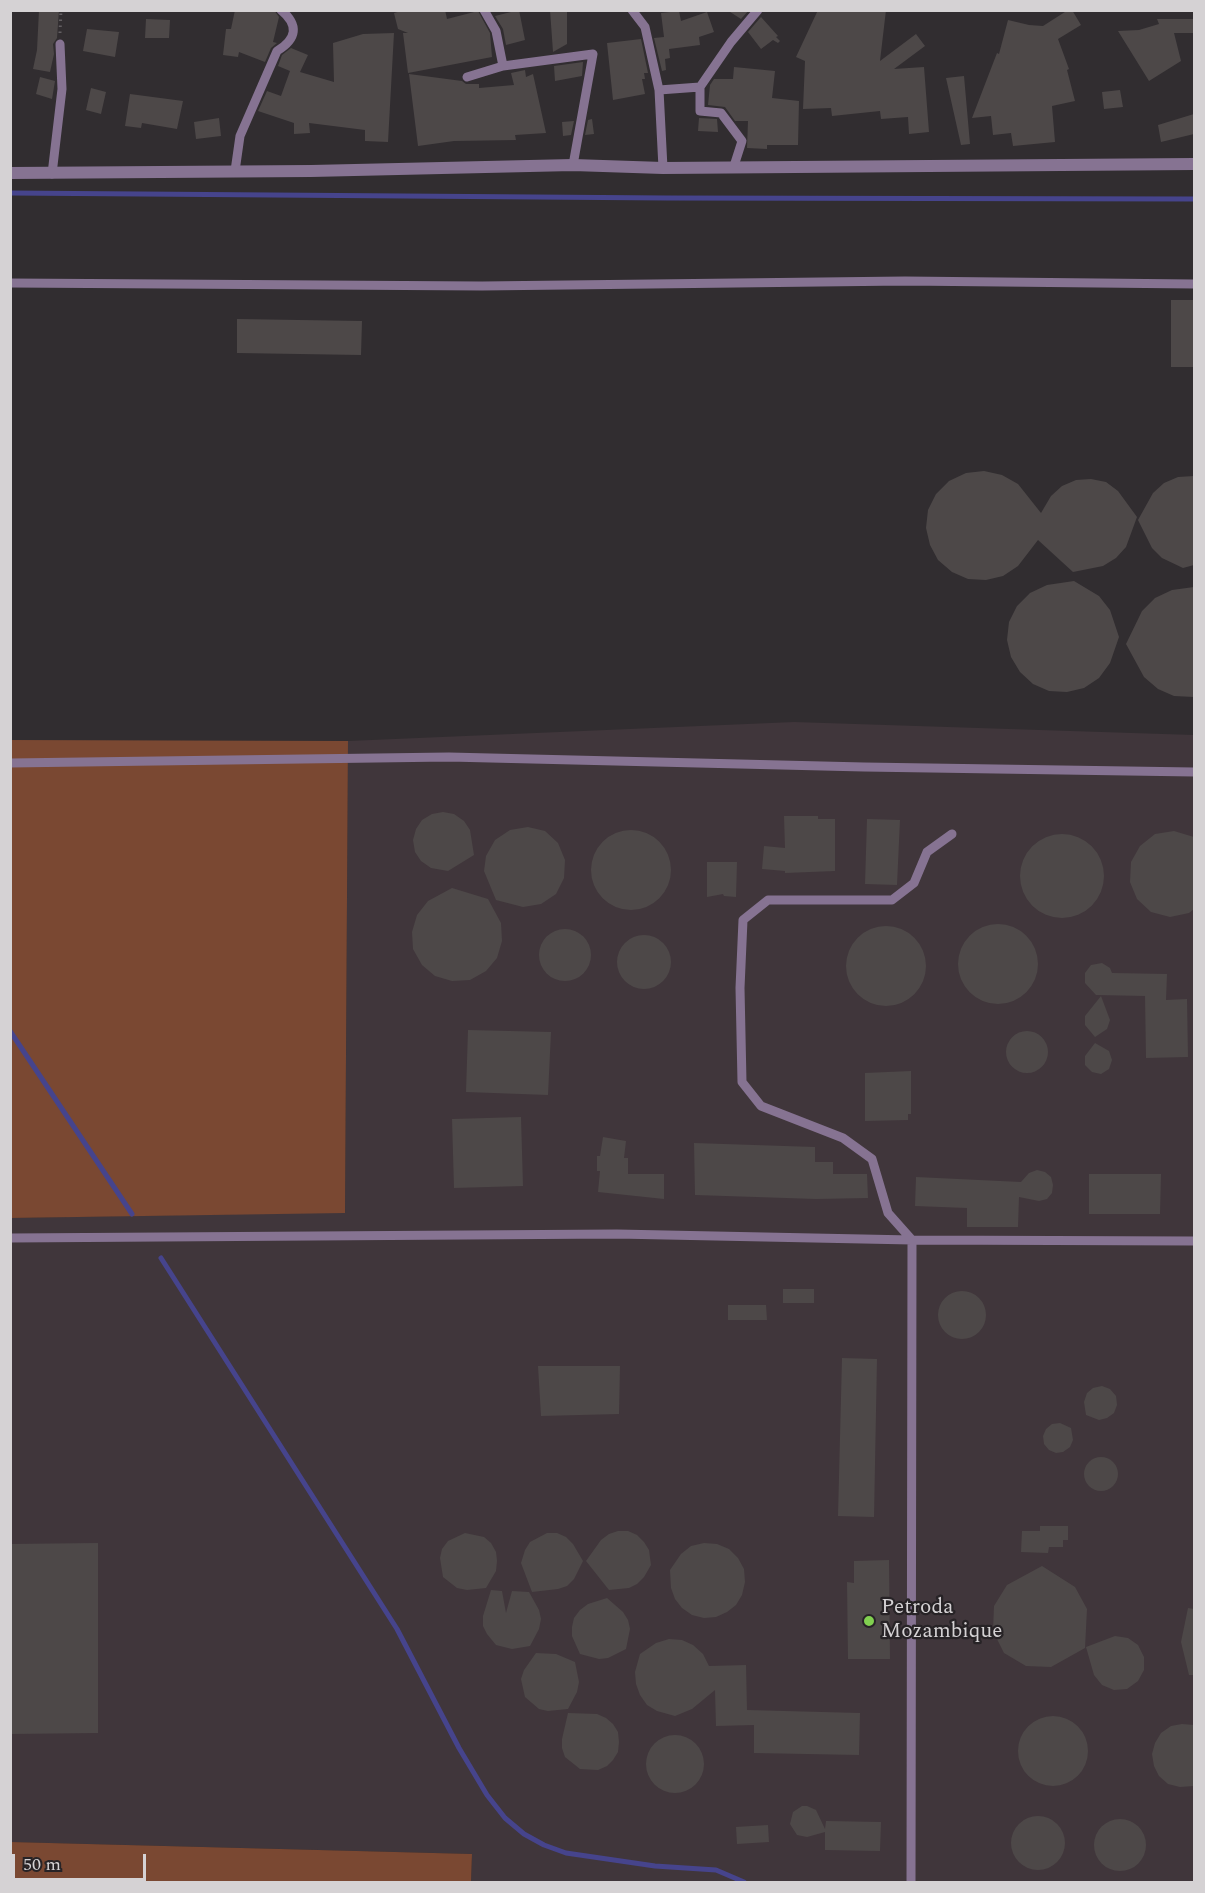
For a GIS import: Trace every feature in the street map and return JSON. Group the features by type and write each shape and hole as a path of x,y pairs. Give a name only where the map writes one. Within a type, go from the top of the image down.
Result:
{"street":[{"path":"10,173 573,165 663,168 1194,164"}],"lane":[{"path":"235,171 240,136 248,115 277,51 287,45 292,34 294,26 290,18 281,10"},
{"path":"484,10 496,31 503,66"},
{"path":"632,10 645,27 659,90 663,168"},
{"path":"734,166 742,141 721,113 700,111 700,87 730,42 758,10"},
{"path":"52,174 62,89 60,44"},
{"path":"467,77 503,66 593,54 573,165"},
{"path":"659,90 700,87"},
{"path":"10,283 482,286 905,281 1194,284"},
{"path":"10,763 448,757 806,766 1194,772"},
{"path":"911,1882 912,1240 888,1213 872,1160 843,1138 761,1106 742,1082 740,988 743,920 768,900 892,900 914,883 927,852 952,834"},
{"path":"10,1238 617,1234 912,1240 1194,1241"}],"path":[{"path":"60,44 61,10"}],"shaded area":[{"path":"794,722 1194,735 1194,1882 471,1882 472,1854 11,1842 11,1218 345,1212 348,741"},
{"path":"10,740 348,741 345,1213 11,1218"},
{"path":"11,1842 472,1854 471,1882 11,1882"}],"building":[{"path":"39,10 59,10 57,38 53,44 54,54 50,72 33,69 37,50"},
{"path":"235,10 274,10 279,17 273,42 277,43 271,48 265,62 239,52 238,57 223,55 226,29 231,29"},
{"path":"405,10 445,10 447,19 478,11 490,33 492,57 408,73 403,33 408,33 398,29 394,13"},
{"path":"519,10 525,40 506,45 503,29 495,16"},
{"path":"550,10 567,10 567,44 553,52"},
{"path":"727,10 749,10 741,19"},
{"path":"818,10 886,10 880,61 916,34 925,46 894,69 924,67 929,132 909,134 908,117 881,119 880,111 832,116 831,108 803,109 805,61 796,57"},
{"path":"1068,10 1072,10 1081,25 1058,39 1069,69 1067,70 1075,101 1052,106 1055,142 1013,146 1011,133 993,135 991,116 972,118 997,53 999,54 1008,20 1043,26"},
{"path":"679,11 681,21 707,12 714,32 699,37 700,45 669,49 670,58 665,59 666,70 662,71 654,38 664,37 661,13"},
{"path":"761,17 780,41 778,43 773,40 761,49 748,32"},
{"path":"146,19 170,20 169,38 145,38"},
{"path":"1157,19 1194,19 1193,33 1174,33 1181,61 1149,81 1118,31 1139,30 1159,24"},
{"path":"87,29 119,32 115,57 83,51"},
{"path":"394,33 388,142 365,141 365,130 309,123 310,133 294,134 294,123 258,111 267,91 281,96 290,71 278,66 282,55 291,48 308,55 300,72 334,82 333,43 363,34"},
{"path":"641,39 648,73 644,73 645,79 642,79 645,94 613,100 607,43"},
{"path":"583,62 582,76 555,81 554,66"},
{"path":"734,67 775,71 772,98 799,101 798,145 767,145 767,149 747,148 748,121 735,121 725,107 708,105 710,85 714,79 733,79"},
{"path":"525,70 526,77 533,74 546,133 515,135 516,140 454,141 418,146 409,74 462,81 466,84 479,84 479,88 514,85 511,73"},
{"path":"964,76 970,144 961,145 946,78"},
{"path":"40,77 55,81 52,99 36,94"},
{"path":"91,88 106,92 101,114 86,110"},
{"path":"1120,90 1123,107 1104,109 1102,92"},
{"path":"130,94 183,101 177,129 142,123 141,128 125,126"},
{"path":"1194,114 1194,134 1161,142 1158,125"},
{"path":"219,118 221,136 196,139 194,122"},
{"path":"699,118 717,119 718,132 698,131"},
{"path":"592,119 594,134 585,135 588,120"},
{"path":"574,121 571,135 563,136 562,122"},
{"path":"1171,300 1194,300 1194,367 1171,367"},
{"path":"237,319 362,321 361,355 237,353"},
{"path":"984,471 1002,475 1018,484 1041,513 1051,496 1062,486 1076,480 1091,479 1106,482 1118,491 1137,517 1126,547 1116,558 1103,566 1073,572 1038,540 1018,566 1003,576 986,580 968,579 952,572 938,560 930,545 926,528 928,510 936,494 949,481 966,473"},
{"path":"1194,476 1194,565 1183,568 1162,558 1152,548 1138,520 1153,493 1164,483 1178,477"},
{"path":"1074,581 1099,596 1110,610 1119,637 1110,663 1099,678 1084,688 1067,692 1049,691 1033,684 1020,672 1011,657 1007,640 1009,622 1017,606 1030,593 1047,585"},
{"path":"1194,587 1194,697 1174,696 1158,689 1144,677 1126,644 1142,611 1155,598 1172,590"},
{"path":"443,812 454,814 464,821 470,830 474,855 448,871 431,868 421,861 415,852 413,840 422,820 432,814"},
{"path":"784,816 818,816 818,819 835,819 835,871 785,873 785,871 762,869 764,846 785,848"},
{"path":"867,819 900,820 897,885 865,884"},
{"path":"528,827 545,831 558,843 565,860 564,878 556,894 541,904 523,907 496,900 484,871 486,856 495,840 510,830"},
{"path":"631,830 646,833 659,842 668,855 671,870 668,885 659,898 646,907 631,910 616,907 603,898 594,885 591,870 594,855 603,842 616,833"},
{"path":"1174,831 1194,837 1194,909 1189,913 1170,917 1151,912 1137,899 1130,882 1131,862 1140,846 1155,834"},
{"path":"1062,834 1085,841 1097,853 1104,876 1097,899 1085,911 1062,918 1039,911 1027,899 1020,876 1027,853 1039,841"},
{"path":"707,862 737,862 736,897 723,894 707,897"},
{"path":"452,888 488,899 501,923 502,941 497,958 486,971 470,980 452,981 435,976 422,965 413,949 412,932 417,915 428,901"},
{"path":"998,924 1013,927 1026,936 1035,949 1038,964 1035,979 1026,992 1013,1001 998,1004 983,1001 970,992 961,979 958,964 961,949 970,936 983,927"},
{"path":"886,926 901,929 914,938 923,951 926,966 923,981 914,994 901,1003 886,1006 871,1003 858,994 849,981 846,966 849,951 858,938 871,929"},
{"path":"565,929 575,931 583,937 589,945 591,955 589,965 583,973 575,979 565,981 555,979 547,973 541,965 539,955 541,945 547,937 555,931"},
{"path":"644,935 654,937 663,943 669,952 671,962 669,972 663,981 654,987 644,989 634,987 625,981 619,972 617,962 619,952 625,943 634,937"},
{"path":"1102,963 1110,968 1112,973 1167,974 1166,1000 1187,999 1188,1057 1146,1058 1145,996 1096,995 1085,983 1085,973 1091,965"},
{"path":"1101,996 1110,1020 1107,1029 1095,1037 1085,1025 1085,1016"},
{"path":"468,1030 551,1032 548,1095 466,1092"},
{"path":"1027,1031 1042,1037 1048,1052 1042,1067 1027,1073 1012,1067 1006,1052 1012,1037"},
{"path":"1095,1043 1109,1051 1112,1060 1109,1069 1101,1074 1092,1072 1085,1065 1085,1056"},
{"path":"911,1071 911,1114 908,1114 908,1120 865,1121 865,1073"},
{"path":"521,1117 523,1186 454,1188 452,1119"},
{"path":"603,1137 626,1141 624,1158 628,1158 628,1174 664,1174 664,1199 598,1192 600,1171 597,1171 597,1156 600,1156"},
{"path":"694,1143 815,1147 815,1162 833,1162 833,1174 867,1174 868,1198 816,1199 695,1195"},
{"path":"1037,1170 1051,1177 1052,1193 1047,1199 1039,1201 1019,1197 1018,1227 967,1227 967,1208 915,1206 916,1177 1021,1182 1029,1173"},
{"path":"1089,1174 1161,1174 1160,1214 1089,1214"},
{"path":"783,1289 814,1289 814,1303 783,1303"},
{"path":"962,1291 979,1298 986,1315 979,1332 962,1339 945,1332 938,1315 945,1298"},
{"path":"728,1305 766,1305 767,1320 728,1320"},
{"path":"842,1358 877,1359 874,1517 838,1516"},
{"path":"538,1366 620,1366 619,1414 541,1416"},
{"path":"1102,1386 1110,1389 1116,1396 1117,1405 1114,1413 1099,1420 1086,1415 1084,1402 1087,1393 1093,1388"},
{"path":"1060,1423 1071,1428 1073,1440 1070,1447 1063,1452 1056,1453 1044,1444 1043,1436 1052,1424"},
{"path":"1101,1457 1113,1462 1118,1474 1113,1486 1101,1491 1089,1486 1084,1474 1089,1462"},
{"path":"1040,1526 1068,1526 1068,1540 1063,1540 1063,1547 1049,1547 1048,1553 1021,1552 1022,1531 1040,1531"},
{"path":"618,1531 628,1531 637,1535 644,1542 649,1550 651,1565 637,1584 629,1588 609,1590 586,1561 601,1540"},
{"path":"465,1533 484,1537 496,1552 496,1571 486,1588 467,1590 457,1588 443,1577 440,1558 442,1549 448,1541"},
{"path":"547,1533 557,1533 566,1537 583,1561 574,1579 567,1586 532,1592 521,1563 530,1542"},
{"path":"98,1543 98,1733 10,1734 10,1544"},
{"path":"704,1543 717,1544 729,1549 744,1569 745,1582 742,1595 736,1605 716,1617 704,1618 692,1615 675,1599 671,1588 670,1570 681,1554 691,1546"},
{"name":"Petroda Mozambique","path":"889,1560 890,1659 848,1659 847,1582 854,1583 854,1561"},
{"path":"1042,1566 1075,1587 1087,1609 1085,1648 1051,1667 1026,1666 1004,1653 993,1631 994,1606 1007,1585"},
{"path":"491,1590 502,1591 506,1613 512,1591 529,1592 539,1610 541,1619 539,1629 530,1646 512,1649 496,1645 487,1634 483,1626 483,1616"},
{"path":"607,1598 623,1612 628,1620 630,1629 626,1649 608,1658 599,1659 580,1654 572,1636 574,1618 588,1604"},
{"path":"1188,1608 1194,1609 1194,1675 1189,1675 1181,1642"},
{"path":"1115,1636 1128,1638 1138,1645 1144,1657 1144,1670 1138,1681 1127,1689 1114,1690 1102,1685 1094,1675 1086,1647"},
{"path":"669,1639 682,1640 693,1645 703,1654 709,1666 746,1665 747,1710 860,1713 859,1755 754,1753 754,1725 716,1726 715,1690 692,1709 675,1716 657,1711 647,1705 636,1684 635,1672 640,1654 656,1643"},
{"path":"536,1653 556,1654 575,1662 579,1682 577,1692 568,1709 548,1711 539,1709 525,1697 521,1679 524,1670"},
{"path":"568,1713 597,1714 613,1724 618,1732 618,1752 607,1766 598,1770 580,1769 565,1757 562,1739"},
{"path":"1046,1716 1060,1716 1073,1722 1082,1731 1088,1744 1086,1764 1078,1776 1060,1786 1046,1786 1033,1780 1024,1771 1018,1758 1018,1744 1024,1731 1033,1722"},
{"path":"1194,1725 1194,1786 1180,1787 1168,1784 1159,1776 1154,1766 1152,1754 1161,1733 1171,1726"},
{"path":"675,1735 686,1737 699,1748 704,1764 702,1775 691,1788 675,1793 664,1791 651,1780 646,1764 648,1753 659,1740"},
{"path":"802,1806 816,1810 825,1829 826,1821 881,1822 880,1851 825,1850 825,1832 807,1837 797,1835 790,1824 793,1812"},
{"path":"1038,1816 1048,1818 1057,1824 1063,1833 1065,1843 1063,1853 1057,1862 1048,1868 1038,1870 1028,1868 1019,1862 1013,1853 1011,1843 1013,1833 1019,1824 1028,1818"},
{"path":"1120,1819 1130,1821 1138,1827 1144,1835 1146,1845 1144,1855 1138,1863 1130,1869 1120,1871 1110,1869 1102,1863 1096,1855 1094,1845 1096,1835 1102,1827 1110,1821"},
{"path":"768,1825 769,1842 737,1844 736,1827"}],"waterway":[{"path":"10,193 1194,199"},
{"path":"10,1031 132,1214"},
{"path":"161,1258 397,1629 459,1748 487,1795 505,1818 524,1834 566,1853 655,1866 716,1870 744,1882"}],"place":[{"name":"Petroda Mozambique","path":"869,1621"}]}
